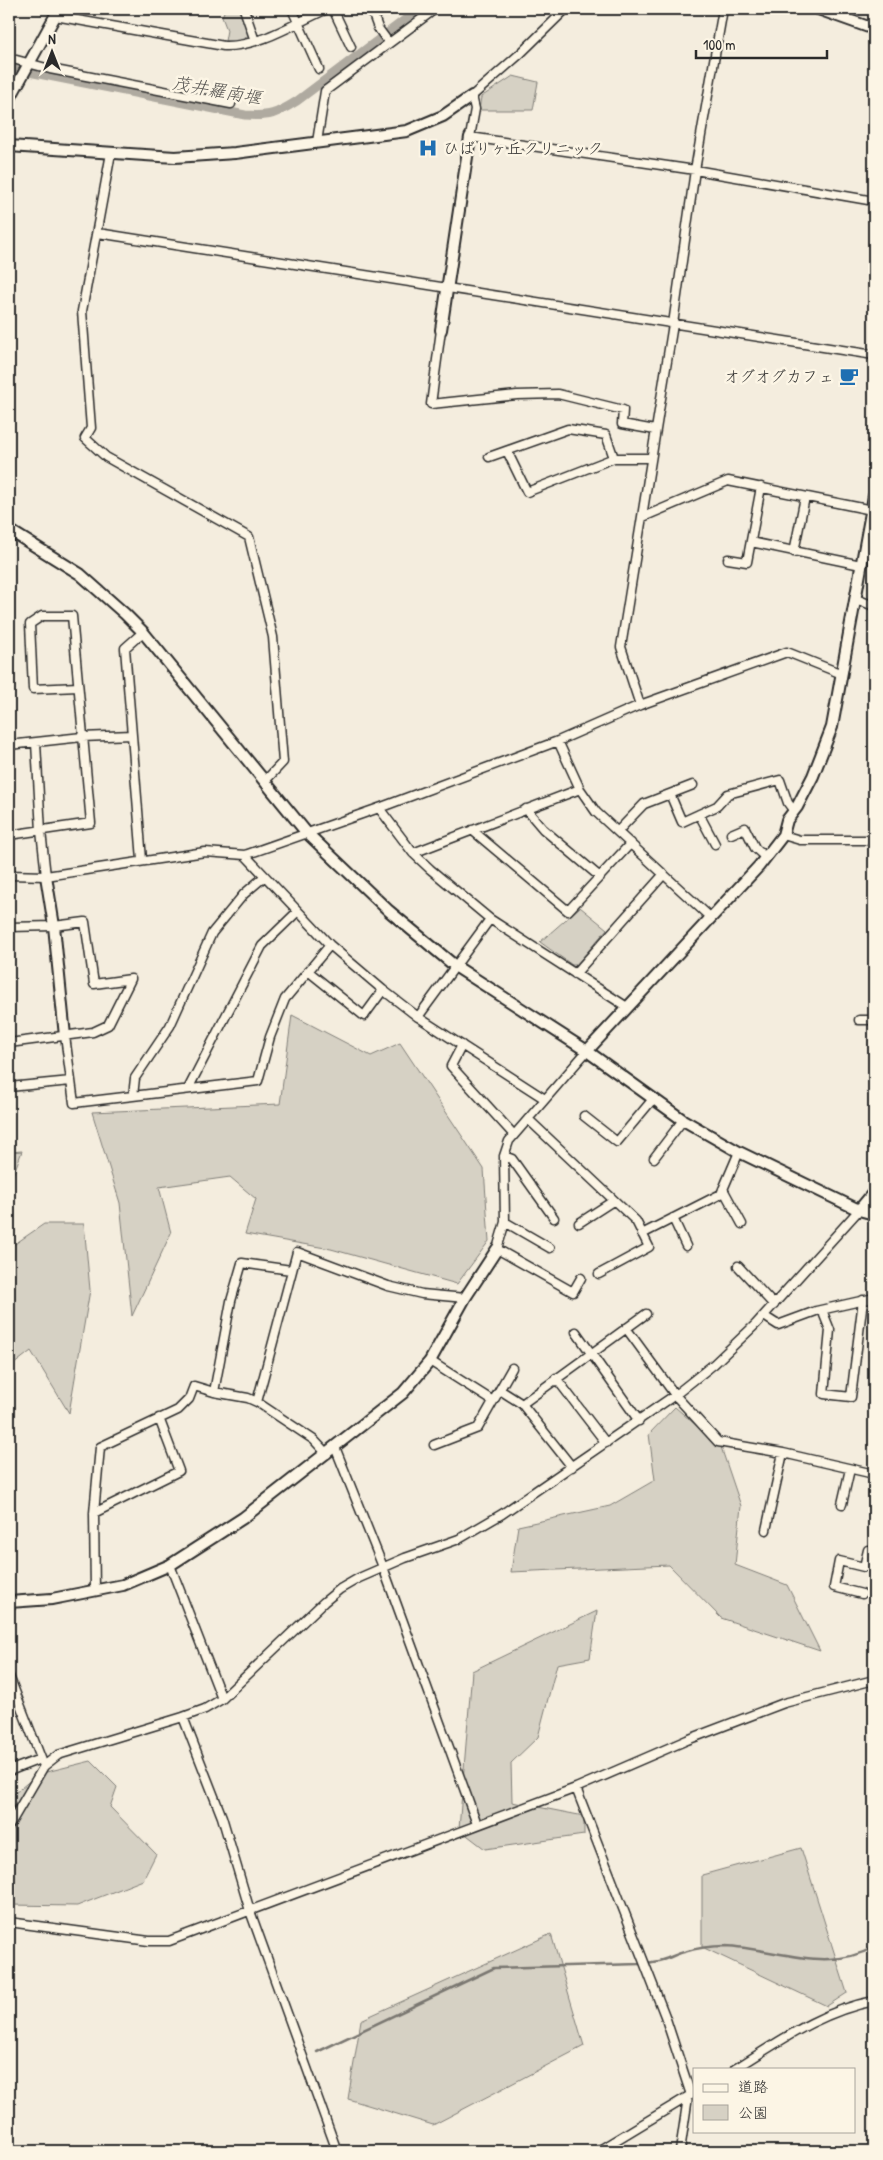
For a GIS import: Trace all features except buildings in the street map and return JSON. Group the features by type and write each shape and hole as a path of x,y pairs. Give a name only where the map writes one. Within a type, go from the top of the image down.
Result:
{"street":[{"path":"244,9 255,41"},
{"path":"292,9 319,69"},
{"path":"9,100 57,12 224,46 236,46 255,41 327,9"},
{"path":"333,9 351,46"},
{"path":"371,9 379,30 388,42"},
{"path":"317,142 325,91 388,42 435,9"},
{"path":"9,146 196,157 406,131 443,116 472,96 521,53 566,9"},
{"path":"640,705 621,647 673,324 695,170 723,9"},
{"path":"818,9 874,29"},
{"path":"9,58 50,69 231,104"},
{"path":"472,96 474,109 431,404 517,394 558,394 623,410 622,424 655,430"},
{"path":"470,137 695,170 874,201"},
{"path":"111,153 98,233 82,311 91,428 85,438 106,457 249,536 273,636 283,762 265,781"},
{"path":"98,233 874,355"},
{"path":"489,457 568,429 606,434 614,458"},
{"path":"507,450 527,492 614,458 651,458"},
{"path":"642,517 728,481 873,509"},
{"path":"728,559 747,562 761,487"},
{"path":"9,1602 52,1599 123,1585 170,1565 243,1518 331,1450 403,1393 430,1360 465,1298 497,1249 505,1222 504,1156 509,1141 587,1051 766,858 783,835 788,820 813,776 832,727 861,566 869,552 874,496"},
{"path":"794,552 805,497"},
{"path":"9,530 80,574 125,614 143,632 306,832 389,911 455,966 587,1051 683,1120 739,1152 859,1210 874,1214"},
{"path":"751,542 861,566"},
{"path":"856,600 874,606"},
{"path":"9,835 91,823 72,616 42,616 30,624 33,689 78,687"},
{"path":"142,860 125,648 143,632"},
{"path":"9,875 46,876 205,852 245,854 379,808 558,741 640,705 787,652 842,674"},
{"path":"9,745 82,737 132,735"},
{"path":"558,741 580,789 596,812 712,918"},
{"path":"36,743 41,830 74,1103 258,1081 270,1037 285,999 330,945"},
{"path":"670,794 682,822 717,806 728,794 780,780 788,804 794,811"},
{"path":"618,831 644,804 693,786"},
{"path":"413,853 580,789"},
{"path":"379,808 413,853 490,919 627,1007"},
{"path":"526,809 543,829 600,877"},
{"path":"699,814 715,844"},
{"path":"731,834 745,828 755,848 766,858"},
{"path":"472,830 568,911 631,843"},
{"path":"783,835 800,840 874,840"},
{"path":"245,854 330,945 382,990 418,1017 545,1098"},
{"path":"575,974 664,874"},
{"path":"133,1096 135,1078 170,1026 212,933 244,894 265,876"},
{"path":"188,1089 262,946 298,911"},
{"path":"418,1017 490,919"},
{"path":"9,927 54,926 85,922 94,984 131,979 108,1025 93,1032 9,1043"},
{"path":"308,971 364,1016 382,990"},
{"path":"859,1020 874,1020"},
{"path":"462,1045 451,1066 514,1135"},
{"path":"9,1087 71,1081"},
{"path":"584,1116 616,1142 653,1098"},
{"path":"528,1119 636,1222 649,1247 599,1274"},
{"path":"654,1158 683,1120"},
{"path":"642,1234 721,1194 739,1152"},
{"path":"504,1156 512,1159 554,1218"},
{"path":"723,1189 742,1224"},
{"path":"9,1771 205,1709 222,1699 340,1589 383,1567 459,1539 502,1514 572,1468 675,1395 714,1364 764,1316 874,1192"},
{"path":"579,1223 613,1201"},
{"path":"673,1218 686,1246"},
{"path":"505,1222 550,1248"},
{"path":"497,1249 573,1292 581,1278"},
{"path":"257,1402 297,1252 388,1286 422,1294 465,1298"},
{"path":"214,1392 231,1300 242,1263 291,1270"},
{"path":"738,1266 774,1305"},
{"path":"764,1316 778,1326 822,1310 874,1298"},
{"path":"822,1310 830,1330 824,1394 851,1397 863,1300"},
{"path":"522,1404 646,1314"},
{"path":"626,1328 675,1395 718,1442 783,1453 874,1474"},
{"path":"576,1332 592,1352 639,1421"},
{"path":"430,1360 493,1401"},
{"path":"434,1445 478,1428 512,1368"},
{"path":"556,1378 606,1443"},
{"path":"95,1591 94,1512 100,1447 178,1410 189,1399 194,1386 214,1392 248,1398 257,1402 331,1450 383,1567 477,1824"},
{"path":"500,1390 522,1404 572,1468"},
{"path":"94,1512 179,1471 159,1418"},
{"path":"766,1530 783,1453"},
{"path":"842,1504 850,1469"},
{"path":"862,1594 834,1587 839,1561 864,1567 868,1550 874,1552"},
{"path":"170,1565 222,1699"},
{"path":"9,1676 42,1762 9,1826"},
{"path":"9,1922 149,1941 169,1941 576,1788 687,1740 784,1703 874,1680"},
{"path":"183,1717 222,1817 250,1911 337,2151"},
{"path":"576,1788 665,2016 691,2095 680,2151"},
{"path":"737,2068 817,2018 874,2001"},
{"path":"598,2151 691,2095"}],"green space":[{"path":"225,9 241,9 249,35 240,42 225,41 227,30 222,17"},
{"path":"513,76 538,82 533,110 479,110 481,97"},
{"path":"580,907 607,929 576,965 572,965 540,942"},
{"path":"292,1015 371,1056 400,1043 484,1169 489,1241 457,1284 331,1249 245,1234 256,1199 230,1177 159,1187 171,1233 132,1316 120,1203 92,1112 280,1104"},
{"path":"22,1151 9,1186 9,1152"},
{"path":"44,1224 84,1224 90,1290 69,1413 31,1351 9,1368 9,1248"},
{"path":"675,1407 721,1447 741,1506 735,1565 787,1585 820,1651 721,1618 669,1565 511,1572 518,1526 610,1506 655,1480 649,1434"},
{"path":"597,1611 590,1658 557,1664 538,1737 511,1763 512,1802 584,1816 584,1835 485,1849 459,1829 472,1671"},
{"path":"91,1761 117,1787 110,1807 156,1854 143,1880 77,1906 9,1905 9,1798 38,1774"},
{"path":"801,1848 847,1993 827,2006 702,1947 702,1875"},
{"path":"551,1934 584,2046 433,2125 348,2099 361,2020"}],"waterway":[{"name":"茂井羅南堰","path":"9,68 245,115 267,115 278,112 297,101 419,9"},
{"path":"317,2052 494,1968 640,1964 662,1960 694,1949 720,1946 800,1957 838,1959 856,1955 874,1947"}],"place":[{"name":"ひばりヶ丘クリニック","path":"428,148"},
{"name":"オグオグカフェ","path":"849,376"}]}
